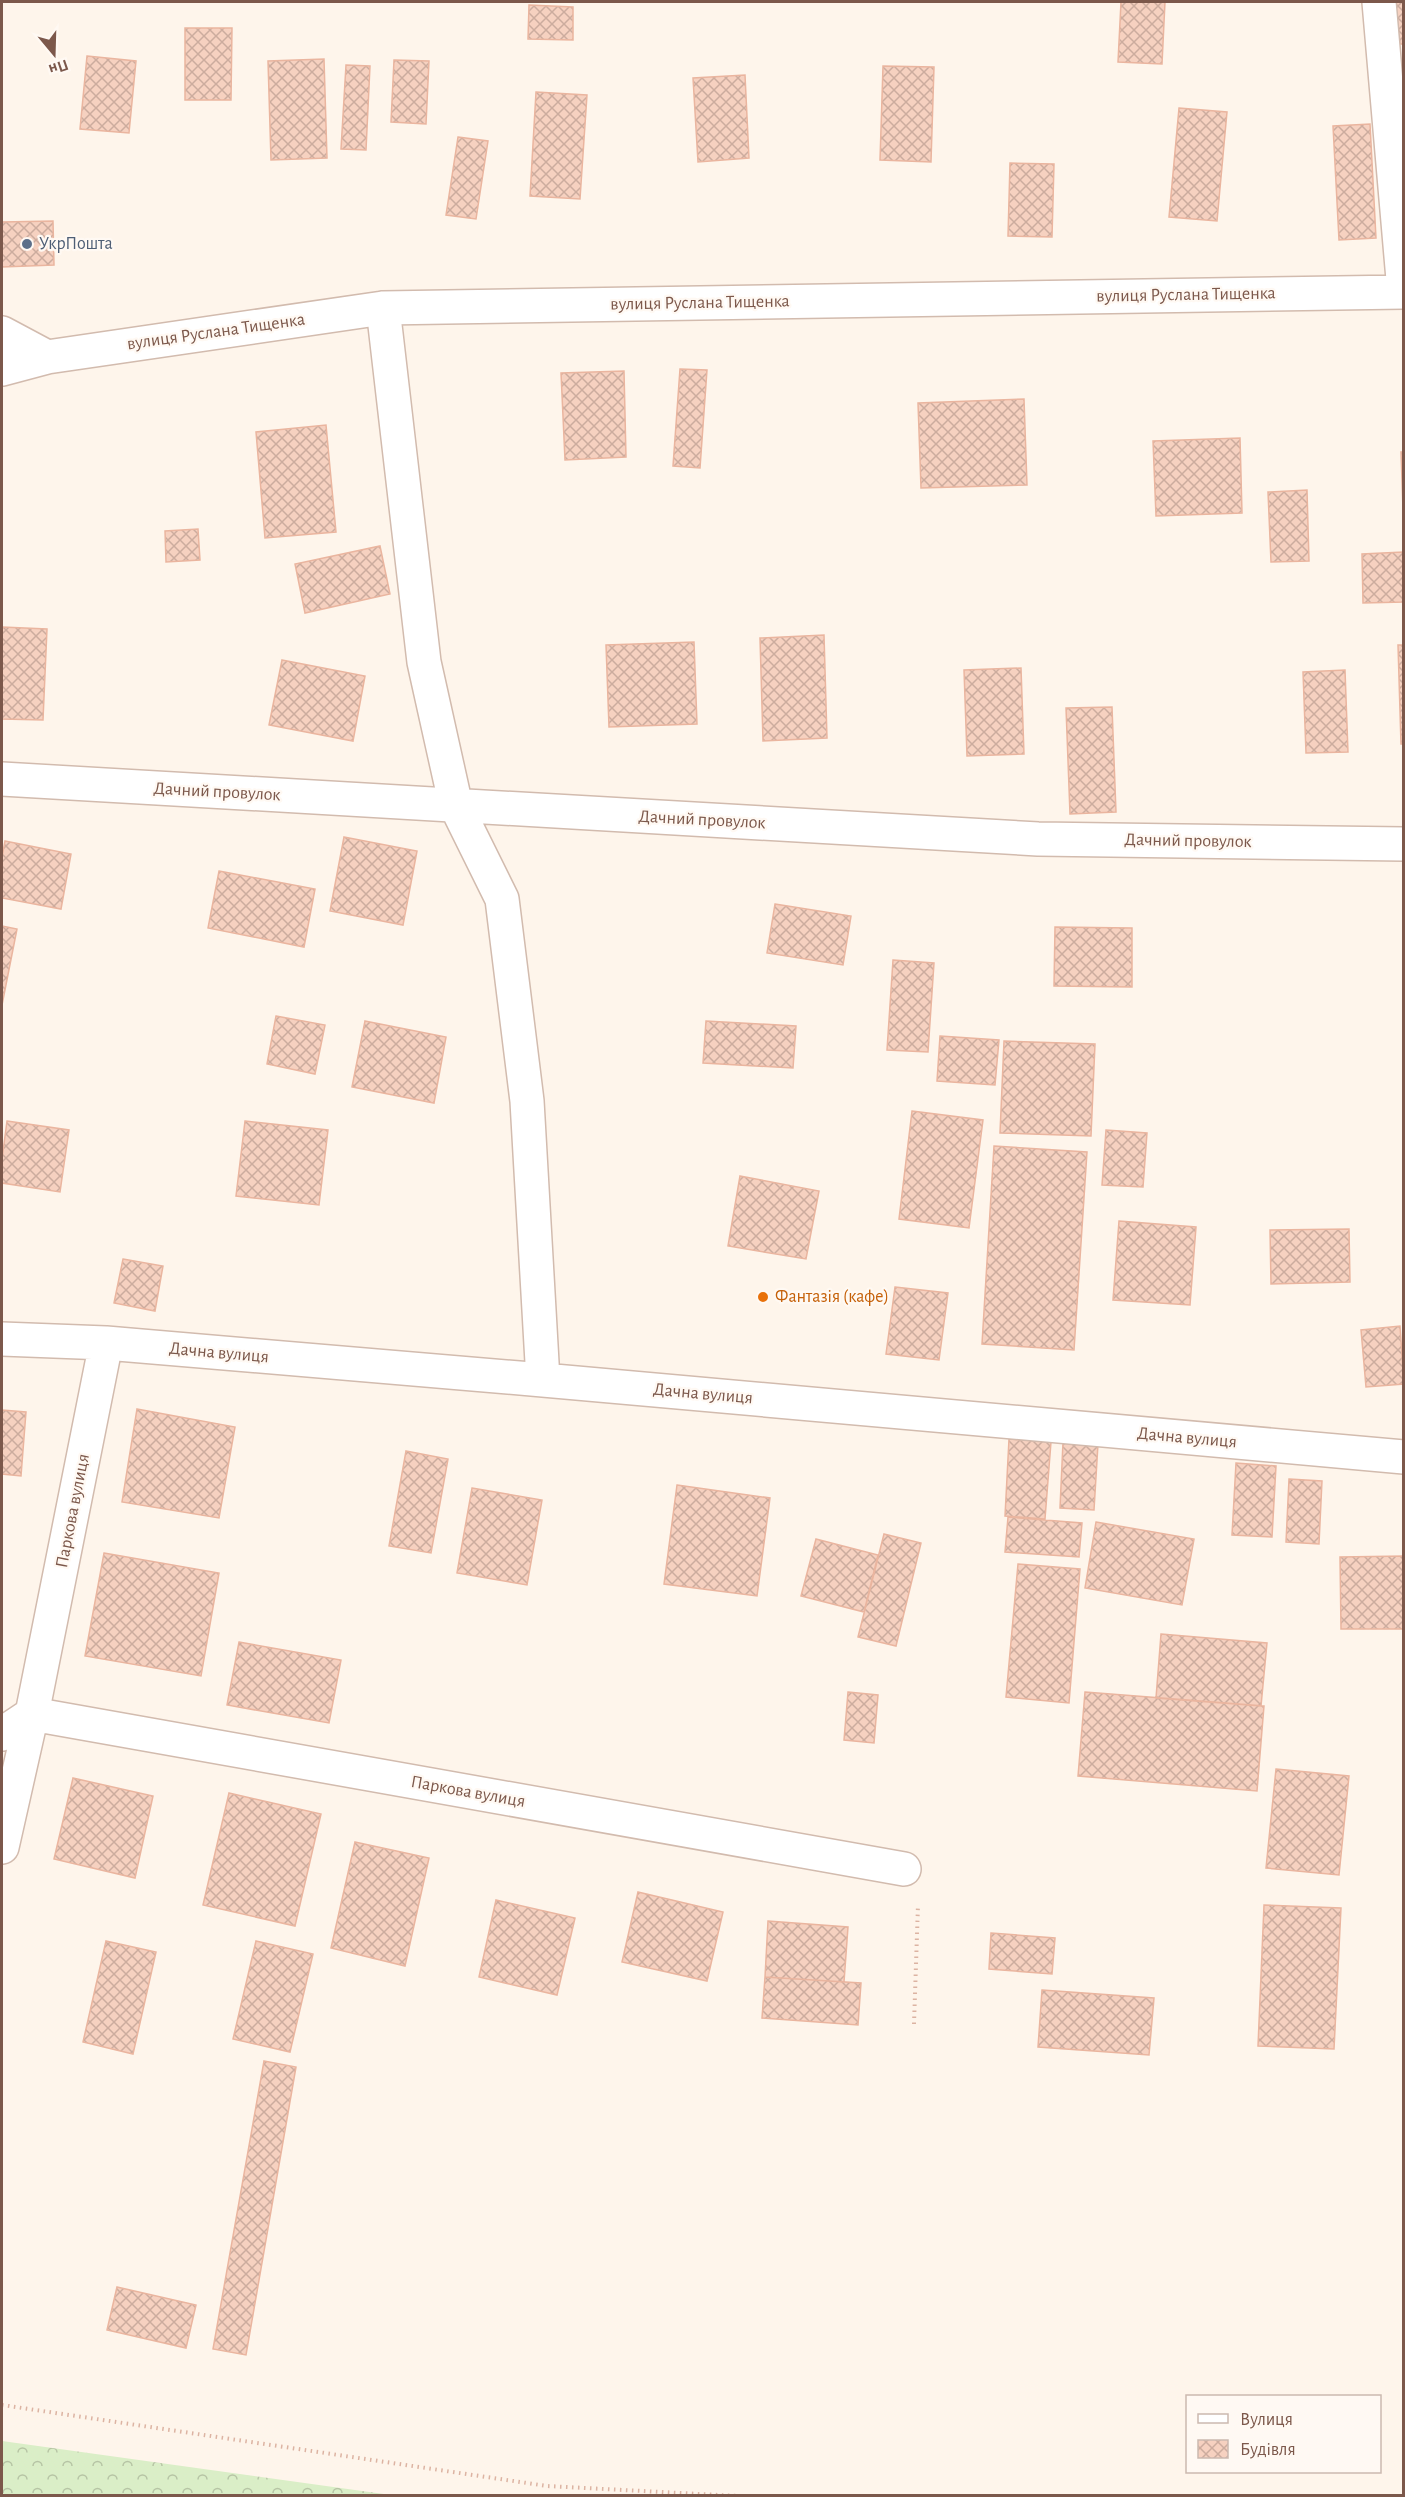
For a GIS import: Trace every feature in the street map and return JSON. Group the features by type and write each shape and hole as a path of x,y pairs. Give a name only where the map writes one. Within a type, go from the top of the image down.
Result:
{"street":[{"path":"1379,2 1404,292"},
{"name":"вулиця Руслана Тищенка","path":"2,369 47,357 382,308 1404,292"},
{"path":"382,308 424,662 456,806 502,899 526,1101 543,1380"},
{"path":"2,333 47,357"},
{"name":"Дачний провулок","path":"2,779 1038,839 1404,844"},
{"name":"Дачна вулиця","path":"2,1339 106,1343 1404,1457"},
{"name":"Паркова вулиця","path":"2,1847 32,1714 106,1343"},
{"path":"2,1734 32,1714"},
{"name":"Паркова вулиця","path":"32,1714 904,1869"}],"path":[{"path":"904,1869 918,1881 914,2024"},
{"path":"2,2405 547,2487 738,2496"}],"green space":[{"path":"2,2441 391,2495 2,2495"}],"building":[{"path":"1121,2 1165,2 1162,64 1118,62"},
{"path":"1394,2 1404,2 1404,44 1400,44"},
{"path":"529,5 573,7 573,40 528,39"},
{"path":"185,28 232,28 231,100 185,100"},
{"path":"87,56 136,61 129,133 80,129"},
{"path":"324,59 327,158 271,160 268,61"},
{"path":"394,60 429,61 426,124 391,122"},
{"path":"346,65 370,66 366,150 341,149"},
{"path":"883,66 934,67 931,162 880,160"},
{"path":"745,75 749,158 698,162 693,78"},
{"path":"536,92 587,95 580,199 530,196"},
{"path":"1179,108 1227,112 1217,221 1169,217"},
{"path":"1370,124 1376,238 1339,240 1333,126"},
{"path":"458,137 488,141 476,219 446,215"},
{"path":"1010,163 1054,164 1052,237 1008,236"},
{"name":"УкрПошта","path":"53,221 54,265 2,267 2,222"},
{"path":"680,369 707,370 700,468 673,466"},
{"path":"624,371 626,457 565,460 561,373"},
{"path":"1024,399 1027,485 921,488 918,403"},
{"path":"326,425 336,532 265,538 256,432"},
{"path":"1240,438 1242,513 1156,516 1153,441"},
{"path":"1401,452 1404,452 1403,509"},
{"path":"1307,490 1309,561 1271,562 1268,492"},
{"path":"198,529 200,560 166,562 165,531"},
{"path":"380,546 390,594 305,613 295,564"},
{"path":"1403,552 1404,602 1363,603 1362,554"},
{"path":"2,627 47,629 43,720 2,719"},
{"path":"824,635 827,738 763,741 760,638"},
{"path":"694,642 697,724 609,727 606,645"},
{"path":"1398,645 1404,645 1404,744 1401,744"},
{"path":"282,660 365,676 353,741 269,725"},
{"path":"1021,668 1024,754 967,756 964,670"},
{"path":"1345,670 1348,752 1306,753 1303,672"},
{"path":"1112,707 1116,812 1070,814 1066,708"},
{"path":"344,837 417,851 403,925 330,911"},
{"path":"5,841 71,854 61,909 2,898 2,857"},
{"path":"219,871 315,889 304,947 208,928"},
{"path":"775,904 851,916 843,965 767,953"},
{"path":"2,926 17,929 2,1005"},
{"path":"1055,927 1132,928 1132,987 1054,986"},
{"path":"893,960 934,963 928,1052 887,1050"},
{"path":"276,1016 325,1025 315,1074 267,1064"},
{"path":"365,1021 446,1037 434,1103 352,1087"},
{"path":"706,1021 796,1026 793,1068 703,1063"},
{"path":"940,1036 999,1040 995,1085 937,1081"},
{"path":"1004,1041 1095,1044 1091,1136 1000,1133"},
{"path":"912,1111 983,1120 969,1228 899,1219"},
{"path":"7,1121 69,1130 60,1192 2,1183 2,1159"},
{"path":"245,1121 328,1130 319,1205 236,1196"},
{"path":"1106,1130 1147,1133 1143,1187 1102,1185"},
{"path":"994,1146 1087,1152 1074,1350 982,1344"},
{"path":"740,1176 819,1191 806,1259 728,1246"},
{"path":"1119,1221 1196,1227 1190,1305 1113,1300"},
{"path":"1349,1229 1350,1282 1271,1284 1270,1230"},
{"path":"123,1259 163,1266 155,1311 114,1303"},
{"path":"895,1287 948,1293 939,1360 886,1354"},
{"path":"1400,1326 1404,1384 1366,1387 1361,1330"},
{"path":"137,1409 235,1427 219,1518 122,1502"},
{"path":"2,1410 26,1412 21,1476 2,1474"},
{"path":"1009,1439 1051,1442 1045,1519 1005,1516"},
{"path":"1063,1442 1098,1444 1094,1510 1060,1508"},
{"path":"406,1451 448,1459 431,1553 389,1546"},
{"path":"1236,1463 1276,1466 1272,1537 1232,1535"},
{"path":"1289,1479 1322,1481 1319,1544 1286,1542"},
{"path":"677,1485 770,1498 757,1596 664,1584"},
{"path":"472,1488 542,1500 527,1585 457,1573"},
{"path":"1008,1517 1082,1523 1079,1557 1005,1552"},
{"path":"1096,1522 1194,1539 1182,1605 1085,1588"},
{"path":"884,1534 921,1543 896,1646 858,1637"},
{"path":"816,1539 878,1555 864,1612 801,1596"},
{"path":"104,1553 219,1573 201,1676 85,1656"},
{"path":"1404,1556 1404,1629 1341,1629 1340,1557"},
{"path":"1018,1564 1080,1569 1069,1703 1006,1697"},
{"path":"1161,1634 1267,1643 1261,1706 1156,1698"},
{"path":"239,1642 341,1660 329,1723 227,1705"},
{"path":"848,1692 878,1695 874,1743 844,1740"},
{"path":"1085,1692 1264,1706 1257,1791 1078,1776"},
{"path":"1276,1769 1349,1776 1339,1875 1266,1868"},
{"path":"73,1778 153,1796 135,1878 54,1859"},
{"path":"229,1793 321,1814 295,1926 203,1905"},
{"path":"355,1842 429,1858 405,1966 331,1948"},
{"path":"638,1892 723,1912 707,1981 622,1962"},
{"path":"496,1900 575,1918 557,1995 479,1977"},
{"path":"1264,1905 1341,1908 1334,2049 1258,2046"},
{"path":"768,1921 848,1927 844,1982 765,1977"},
{"path":"991,1933 1055,1938 1052,1974 989,1969"},
{"path":"106,1941 156,1952 133,2054 83,2042"},
{"path":"256,1941 313,1954 290,2052 233,2039"},
{"path":"765,1977 861,1983 858,2025 762,2018"},
{"path":"1042,1990 1154,1998 1149,2055 1038,2047"},
{"path":"264,2061 296,2067 246,2355 213,2349"},
{"path":"117,2287 196,2305 186,2348 107,2330"}],"place":[{"name":"УкрПошта","path":"27,244"},
{"name":"Фантазія (кафе)","path":"763,1297"}]}
